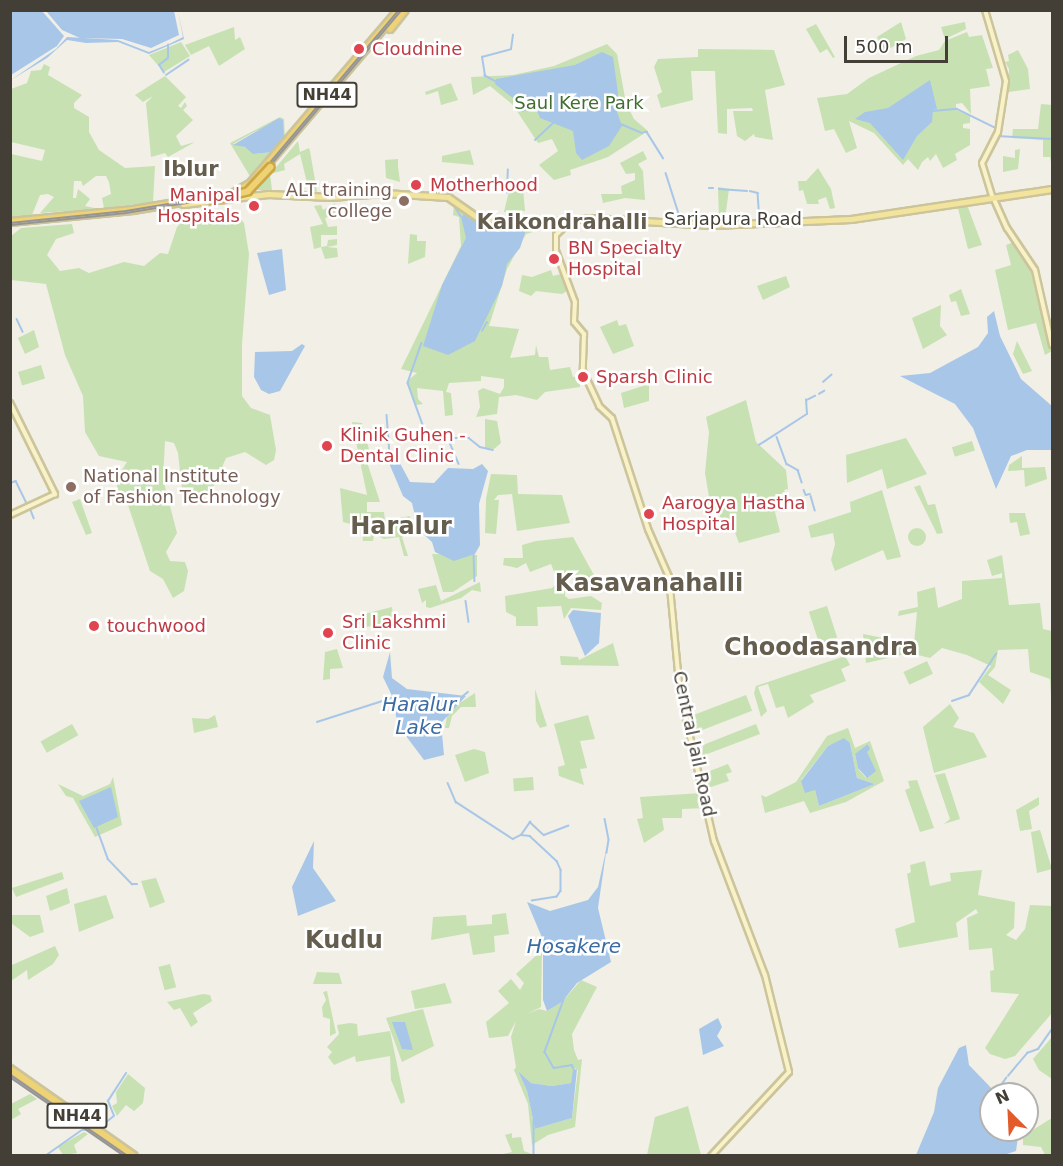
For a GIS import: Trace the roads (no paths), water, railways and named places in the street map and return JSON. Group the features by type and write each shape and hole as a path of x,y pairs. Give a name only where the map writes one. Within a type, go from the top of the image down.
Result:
{"highway":[{"name":"NH44","path":"10,223 133,210 240,194 260,177 402,10"},
{"name":"NH44","path":"10,223 184,205 248,191 382,39 389,25"},
{"name":"NH44","path":"10,1071 51,1096 131,1155"},
{"path":"10,1071 131,1155"}],"main road":[{"path":"986,10 1006,81 998,129 982,164 992,196 1007,228 1035,270 1053,345"},
{"name":"Sarjapura Road","path":"184,205 240,194 448,196 481,218 521,224 563,219 714,223 845,217 1053,188"},
{"name":"Sarjapura Road","path":"253,194 340,197 386,193 448,196 476,214 516,221 588,215 695,226 714,223"},
{"name":"Central Jail Road","path":"563,219 566,225 556,235 556,251 575,302 574,322 584,334 583,371 599,406 612,418 648,529 669,577 680,693 714,841 765,975 789,1072 711,1155"},
{"path":"10,515 54,494 11,405"}],"water":[{"path":"11,10 42,11 64,36 57,46 11,75"},
{"path":"46,11 174,11 179,35 151,48 122,39 80,38 62,30"},
{"path":"178,11 184,39 149,54 118,42 86,43 67,40 47,58 11,80 56,49 67,37 118,40 149,52 169,44 183,37"},
{"name":"Saul Kere Park","path":"602,52 613,57 618,93 616,109 622,126 609,146 582,160 576,153 573,131 540,118 535,106 522,112 514,99 495,84 496,79 575,65"},
{"path":"930,80 937,109 933,110 932,122 917,136 903,160 870,123 855,119 865,112 888,108"},
{"path":"279,118 283,120 284,138 273,152 253,154 245,147 233,145"},
{"path":"464,214 470,219 524,227 525,233 520,248 507,264 502,286 475,341 448,355 423,346 442,285 466,238 461,217"},
{"path":"282,249 286,290 269,295 257,253"},
{"path":"994,311 1000,336 1021,379 1052,406 1052,450 1027,450 1011,456 996,489 973,428 955,404 900,376 930,373 978,347 988,333 987,317"},
{"path":"302,344 305,346 280,391 269,394 261,390 254,377 255,352 292,351"},
{"path":"395,454 410,482 434,483 448,468 473,469 482,464 488,471 479,504 480,545 475,554 454,561 435,552 432,542 418,529 412,503 403,496 386,456"},
{"path":"573,610 601,613 599,643 585,656 568,616"},
{"name":"Haralur Lake","path":"390,652 392,678 407,689 466,696 441,723 444,755 424,760 397,724 394,700 383,677"},
{"path":"844,738 850,743 857,778 875,784 819,806 815,790 805,793 801,781 828,746"},
{"path":"868,744 870,749 867,752 876,771 867,778 858,768 855,754"},
{"path":"111,787 118,817 94,828 79,801"},
{"path":"314,841 313,868 336,901 298,916 292,887"},
{"name":"Hosakere","path":"607,846 598,908 611,962 577,983 562,1002 547,1011 543,1000 543,940 527,902 550,911 588,900 598,887"},
{"path":"718,1018 722,1027 717,1036 724,1046 703,1055 699,1029"},
{"path":"392,1022 405,1022 413,1050 402,1049"},
{"path":"966,1045 969,1065 985,1082 979,1082 979,1142 1017,1142 1016,1151 1004,1155 916,1155 934,1112 938,1088 959,1048"},
{"path":"577,1069 572,1118 535,1129 527,1091 518,1071 531,1083 552,1086 571,1083 573,1070"}],"waterway":[{"path":"498,83 485,76 482,57 511,49 513,35"},
{"path":"164,73 159,65 168,58 168,45"},
{"path":"166,75 188,60"},
{"path":"933,111 957,109 998,129"},
{"path":"535,140 553,123"},
{"path":"621,124 642,133"},
{"path":"644,132 647,132 663,158"},
{"path":"998,136 1052,139"},
{"path":"507,193 508,170"},
{"path":"666,173 681,220"},
{"path":"719,189 747,191"},
{"path":"750,191 758,193 760,219"},
{"path":"454,205 461,216"},
{"path":"17,319 23,332"},
{"path":"482,331 487,322"},
{"path":"422,343 408,383 428,439 448,438 459,464"},
{"path":"823,382 831,375"},
{"path":"819,394 824,391"},
{"path":"807,400 815,396"},
{"path":"759,445 807,414 806,400"},
{"path":"387,415 390,455"},
{"path":"777,437 787,464 798,470 802,482"},
{"path":"450,438 469,438 480,447 493,450"},
{"path":"10,483 16,481 27,504"},
{"path":"804,490 806,495 810,494"},
{"path":"811,496 815,510"},
{"path":"30,508 34,518"},
{"path":"474,555 475,581"},
{"path":"466,601 469,622"},
{"path":"952,701 969,695 996,654"},
{"path":"463,696 468,692"},
{"path":"317,722 392,698"},
{"path":"448,783 456,802 513,839 521,835 530,822 544,835 568,826"},
{"path":"605,819 609,840 607,853"},
{"path":"97,828 108,859 132,884 137,884"},
{"path":"521,835 530,836 557,861 561,870 561,891 557,897 532,901"},
{"path":"565,997 545,1052 554,1068 572,1065 574,1069"},
{"path":"1008,1076 1027,1053 1038,1049 1052,1029"},
{"path":"99,1128 114,1116 108,1101 126,1073"},
{"path":"1003,1082 1006,1078"},
{"path":"534,1120 534,1156"},
{"path":"45,1156 82,1130 91,1129"}],"railway":[{"path":"10,224 126,212 241,193 254,183 400,10"},
{"path":"10,1076 126,1156"}],"place":[{"name":"Cloudnine","path":"359,49"},
{"name":"Motherhood","path":"416,185"},
{"name":"ALT training college","path":"404,201"},
{"name":"Manipal Hospitals","path":"254,206"},
{"name":"BN Specialty Hospital","path":"554,259"},
{"name":"Sparsh Clinic","path":"583,377"},
{"name":"Klinik Guhen - Dental Clinic","path":"327,446"},
{"name":"National Institute of Fashion Technology","path":"71,487"},
{"name":"Aarogya Hastha Hospital","path":"649,514"},
{"name":"touchwood","path":"94,626"},
{"name":"Sri Lakshmi Clinic","path":"328,633"}],"district":[{"name":"Iblur","path":"191,169"},
{"name":"Kaikondrahalli","path":"562,222"},
{"name":"Haralur","path":"401,527"},
{"name":"Kasavanahalli","path":"649,584"},
{"name":"Choodasandra","path":"821,648"},
{"name":"Kudlu","path":"344,941"}]}
